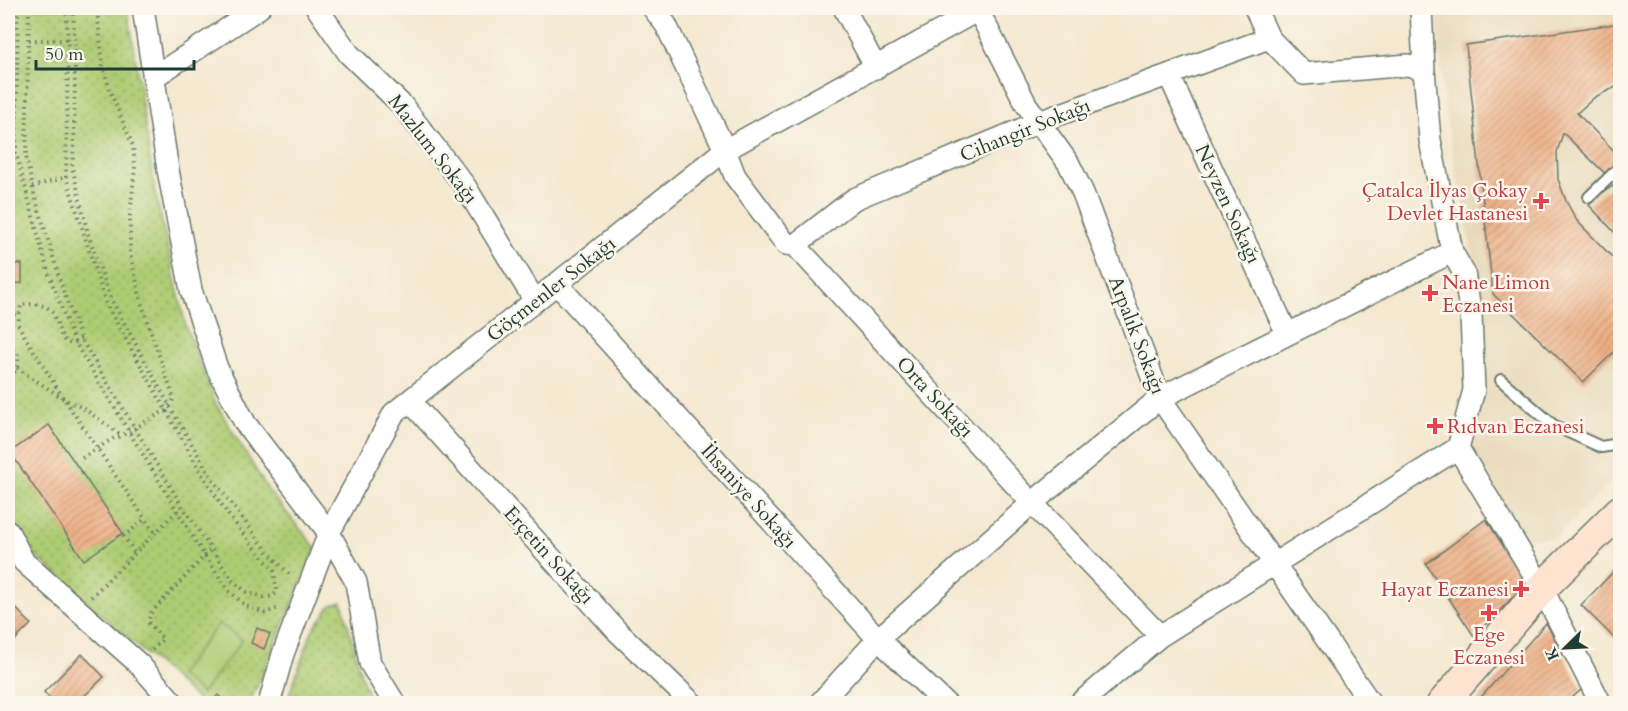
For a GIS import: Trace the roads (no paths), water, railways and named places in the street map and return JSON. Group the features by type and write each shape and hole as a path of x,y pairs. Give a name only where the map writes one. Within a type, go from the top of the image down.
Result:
{"main road":[{"path":"1442,704 1542,588 1620,511"}],"street":[{"path":"143,8 168,170 191,290 217,368 245,423 329,533 356,582 370,663 395,704"},
{"path":"154,77 259,8"},
{"name":"Mazlum Sokağı","path":"317,8 349,54 402,105 465,186 535,301"},
{"name":"Orta Sokağı","path":"653,8 666,26 735,176 786,244 795,245 1032,503 1160,636"},
{"path":"844,8 876,68"},
{"name":"Göçmenler Sokağı","path":"269,704 283,654 329,533 394,413 725,150 876,68 979,8"},
{"name":"Arpalık Sokağı","path":"979,8 1018,89 1069,164 1083,193 1160,398 1371,704"},
{"path":"1255,8 1269,38 1304,74 1408,65 1424,70"},
{"path":"1079,704 1160,636 1458,448 1474,390 1471,315 1464,273 1452,252 1430,140 1421,8"},
{"name":"Cihangir Sokağı","path":"795,245 854,199 1039,122 1269,38"},
{"name":"Neyzen Sokağı","path":"1169,75 1287,334"},
{"path":"819,704 878,639 1032,503 1160,398 1452,252"},
{"name":"İhsaniye Sokağı","path":"557,284 878,639 946,704"},
{"name":"Erçetin Sokağı","path":"410,401 617,631 693,704"},
{"path":"1458,448 1542,588 1601,704"},
{"path":"8,531 24,562 139,664 174,704"}],"lane":[{"path":"1589,197 1620,167"},
{"path":"1501,380 1553,425 1601,447 1620,444"}],"place":[{"name":"Çatalca İlyas Çokay Devlet Hastanesi","path":"1541,201"},
{"name":"Nane Limon Eczanesi","path":"1430,293"},
{"name":"Rıdvan Eczanesi","path":"1435,426"},
{"name":"Hayat Eczanesi","path":"1521,589"},
{"name":"Ege Eczanesi","path":"1489,613"}]}
